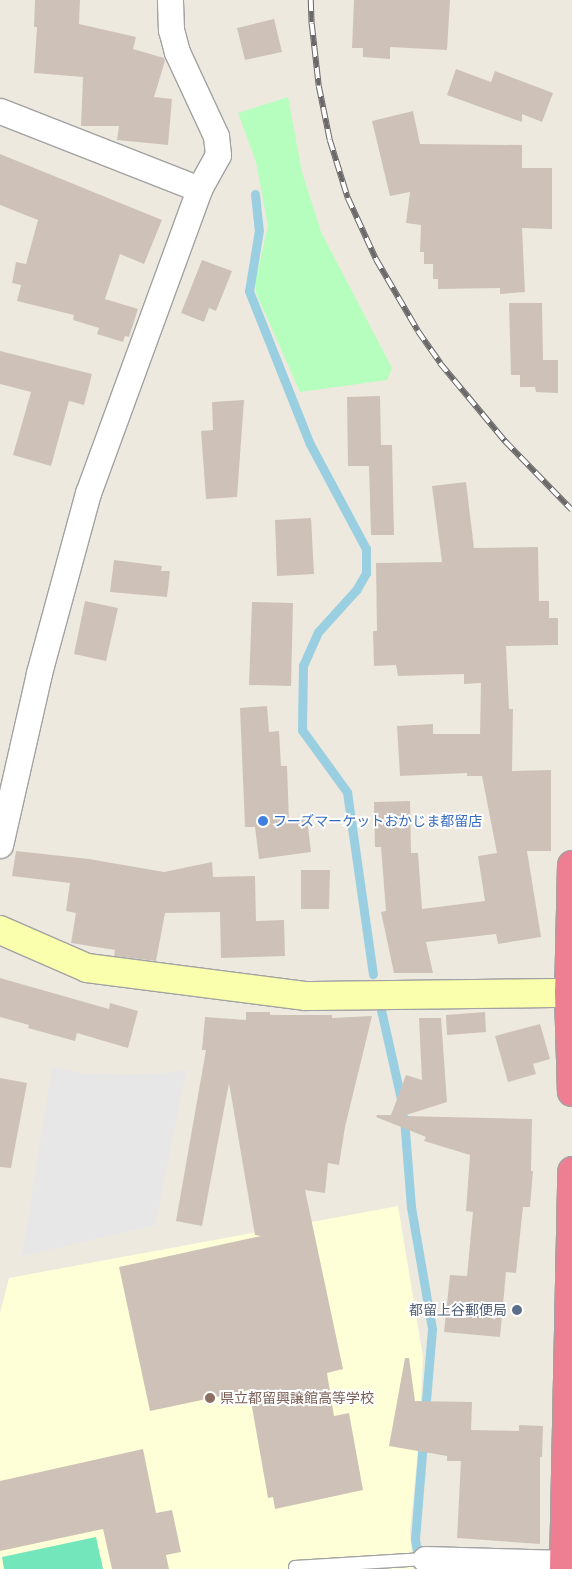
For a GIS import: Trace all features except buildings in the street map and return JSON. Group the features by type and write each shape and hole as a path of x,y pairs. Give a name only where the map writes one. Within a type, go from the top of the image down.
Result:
{"highway":[{"path":"572,865 570,993 572,1092"},
{"path":"564,1566 569,1496 572,1171"}],"street":[{"path":"0,846 39,673 88,493 199,189 218,155 216,136 176,52 170,30 170,0"},
{"path":"0,111 199,189"},
{"path":"0,930 88,968 296,995 570,993"},
{"path":"418,1559 564,1566"}],"lane":[{"path":"295,1567 418,1559"}],"shaded area":[{"path":"52,1067 80,1073 115,1075 157,1074 186,1070 155,1225 22,1256"},
{"name":"県立都留興譲館高等学校","path":"398,1206 423,1357 419,1439 410,1531 413,1569 0,1569 0,1313 9,1278"}],"green space":[{"path":"288,97 302,172 321,232 392,368 387,380 300,392 256,293 255,282 268,226 256,162 238,113"},
{"path":"96,1537 103,1569 4,1569 2,1557"}],"waterway":[{"path":"255,194 259,230 249,291 310,444 366,549 366,573 356,590 318,632 303,665 302,730 347,792 373,974"},
{"path":"381,1010 402,1103"},
{"path":"404,1118 411,1207 432,1329 425,1413"},
{"path":"419,1562 415,1539 423,1441"}],"railway":[{"path":"311,0 319,86 330,140 348,198 376,259 418,331 440,363 505,441 572,510"}],"place":[{"name":"フーズマーケットおかじま都留店","path":"263,821"},
{"name":"都留上谷郵便局","path":"517,1310"},
{"name":"県立都留興譲館高等学校","path":"210,1398"}]}
